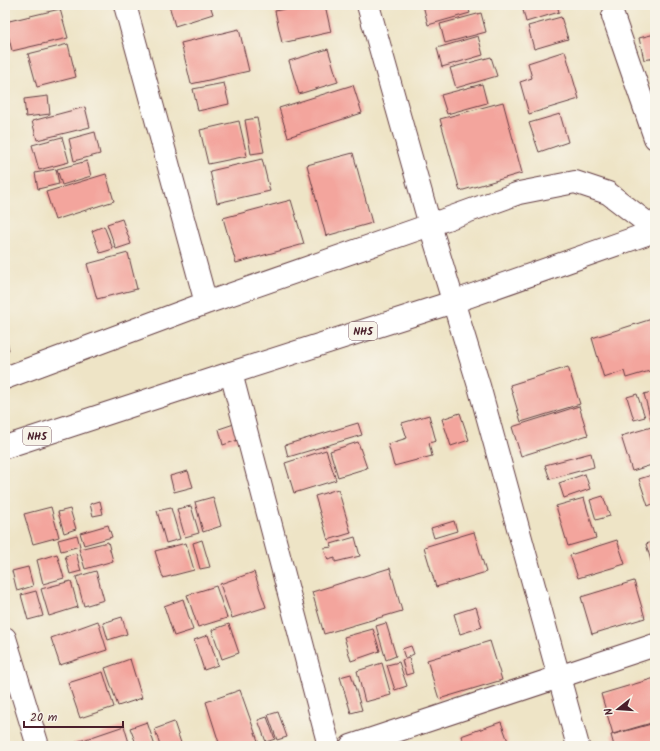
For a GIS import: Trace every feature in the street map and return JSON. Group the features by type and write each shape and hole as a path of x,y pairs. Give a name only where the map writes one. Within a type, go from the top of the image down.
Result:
{"main road":[{"path":"125,5 206,303"},
{"path":"368,5 430,225 479,386 560,676 578,746"},
{"path":"613,16 655,138"},
{"path":"5,378 206,303 519,193 575,182 608,193 655,230"},
{"name":"NH5","path":"5,447 230,372 453,302 655,230"},
{"path":"230,372 329,746"},
{"path":"5,638 38,746"},
{"path":"350,746 655,645"}],"building":[{"path":"169,5 210,5 213,14 175,26"},
{"path":"303,5 325,5 331,32 282,43 275,11"},
{"path":"423,5 467,5 470,13 428,25"},
{"path":"557,5 559,12 526,22 522,6"},
{"path":"60,9 68,38 12,51 5,22"},
{"path":"481,13 486,32 445,43 440,24"},
{"path":"561,17 568,39 534,49 528,26"},
{"path":"239,29 249,71 191,84 181,43"},
{"path":"655,34 655,58 644,60 639,38"},
{"path":"478,36 483,55 442,67 437,48"},
{"path":"68,44 76,77 37,87 28,54"},
{"path":"328,49 338,82 299,94 289,61"},
{"path":"565,51 579,99 529,114 520,82 532,78 528,63"},
{"path":"491,57 497,76 456,88 450,68"},
{"path":"224,83 229,104 198,111 193,89"},
{"path":"482,84 487,103 447,114 441,95"},
{"path":"353,85 362,113 288,137 279,108"},
{"path":"48,96 50,114 26,117 24,99"},
{"path":"503,102 522,173 460,191 440,119"},
{"path":"85,107 90,127 37,140 32,121"},
{"path":"560,114 568,142 539,152 529,123"},
{"path":"257,118 264,152 251,154 245,120"},
{"path":"239,121 247,156 208,164 200,130"},
{"path":"95,132 100,154 74,161 69,139"},
{"path":"62,137 69,162 39,170 32,145"},
{"path":"353,153 372,223 326,236 307,165"},
{"path":"262,159 270,191 217,203 210,171"},
{"path":"87,161 91,176 62,185 57,169"},
{"path":"56,169 59,184 38,189 35,173"},
{"path":"106,174 114,201 55,220 46,192"},
{"path":"291,200 304,244 236,263 223,218"},
{"path":"122,219 131,244 116,249 107,224"},
{"path":"104,226 113,249 100,253 92,231"},
{"path":"128,253 137,289 97,299 87,264"},
{"path":"655,318 655,362 651,363 653,370 626,378 624,371 604,378 592,338"},
{"path":"5,333 9,350 5,351"},
{"path":"568,367 580,404 521,422 510,385"},
{"path":"655,391 655,419 651,420 644,394"},
{"path":"637,394 645,417 634,420 627,397"},
{"path":"579,406 588,435 521,456 512,427"},
{"path":"460,413 469,440 451,446 442,419"},
{"path":"429,415 436,441 429,443 432,456 394,466 388,444 407,438 402,423"},
{"path":"237,423 241,439 223,445 219,429"},
{"path":"358,423 362,435 288,457 285,445"},
{"path":"655,426 655,464 632,471 621,436"},
{"path":"358,442 367,468 338,477 330,451"},
{"path":"326,450 336,480 294,493 285,463"},
{"path":"591,453 594,467 550,479 545,465"},
{"path":"188,471 193,487 174,492 170,476"},
{"path":"585,474 590,489 564,498 559,483"},
{"path":"655,474 655,503 648,506 639,479"},
{"path":"338,489 351,533 328,540 315,496"},
{"path":"603,496 610,516 596,520 590,500"},
{"path":"213,497 221,526 203,532 195,502"},
{"path":"584,498 596,538 568,546 556,506"},
{"path":"100,501 103,514 93,516 90,504"},
{"path":"191,506 199,533 185,537 177,509"},
{"path":"51,507 59,537 33,544 24,514"},
{"path":"171,508 180,539 166,543 157,511"},
{"path":"70,509 76,529 64,533 58,512"},
{"path":"454,521 457,531 434,538 431,528"},
{"path":"108,525 112,537 84,545 80,533"},
{"path":"474,532 486,572 436,587 424,547"},
{"path":"77,535 80,546 61,551 58,540"},
{"path":"355,537 360,556 335,562 335,558 328,560 324,548 332,547 331,544"},
{"path":"202,540 210,567 200,569 193,543"},
{"path":"617,540 625,564 578,578 570,555"},
{"path":"655,541 655,574 646,544"},
{"path":"108,542 113,561 85,569 79,549"},
{"path":"186,543 194,570 163,578 155,551"},
{"path":"76,553 81,571 70,574 65,556"},
{"path":"57,554 64,578 43,584 37,560"},
{"path":"28,567 33,586 17,591 12,571"},
{"path":"390,568 402,611 324,634 312,592"},
{"path":"96,571 104,600 84,606 76,577"},
{"path":"254,572 266,607 232,618 220,584"},
{"path":"71,581 78,607 49,616 41,589"},
{"path":"634,581 645,618 592,634 581,597"},
{"path":"216,586 227,618 198,627 187,595"},
{"path":"36,591 43,616 28,620 21,595"},
{"path":"183,599 193,630 174,636 164,606"},
{"path":"476,607 482,627 460,634 454,614"},
{"path":"122,617 127,634 108,640 103,623"},
{"path":"98,621 107,650 60,665 51,638"},
{"path":"386,623 396,656 386,660 376,626"},
{"path":"229,624 239,653 222,659 212,630"},
{"path":"373,629 380,651 351,661 344,637"},
{"path":"208,635 218,665 204,670 194,640"},
{"path":"490,641 502,680 439,699 427,660"},
{"path":"411,646 414,654 405,658 402,649"},
{"path":"409,658 413,673 406,675 402,660"},
{"path":"130,659 142,698 118,706 105,668"},
{"path":"399,662 407,686 395,690 387,665"},
{"path":"382,663 391,695 365,702 357,671"},
{"path":"103,672 114,707 80,718 68,683"},
{"path":"351,674 362,710 351,713 340,677"},
{"path":"655,678 655,722 613,734 601,694"},
{"path":"240,690 258,741 244,746 220,746 206,702"},
{"path":"278,712 287,737 277,740 268,715"},
{"path":"267,717 275,739 266,742 258,720"},
{"path":"147,722 155,746 137,746 130,728"},
{"path":"174,722 182,746 160,746 155,729"},
{"path":"501,722 509,744 505,746 465,746 461,736"},
{"path":"655,723 655,746 614,746 611,735"},
{"path":"124,726 130,746 75,746 74,743"}]}
